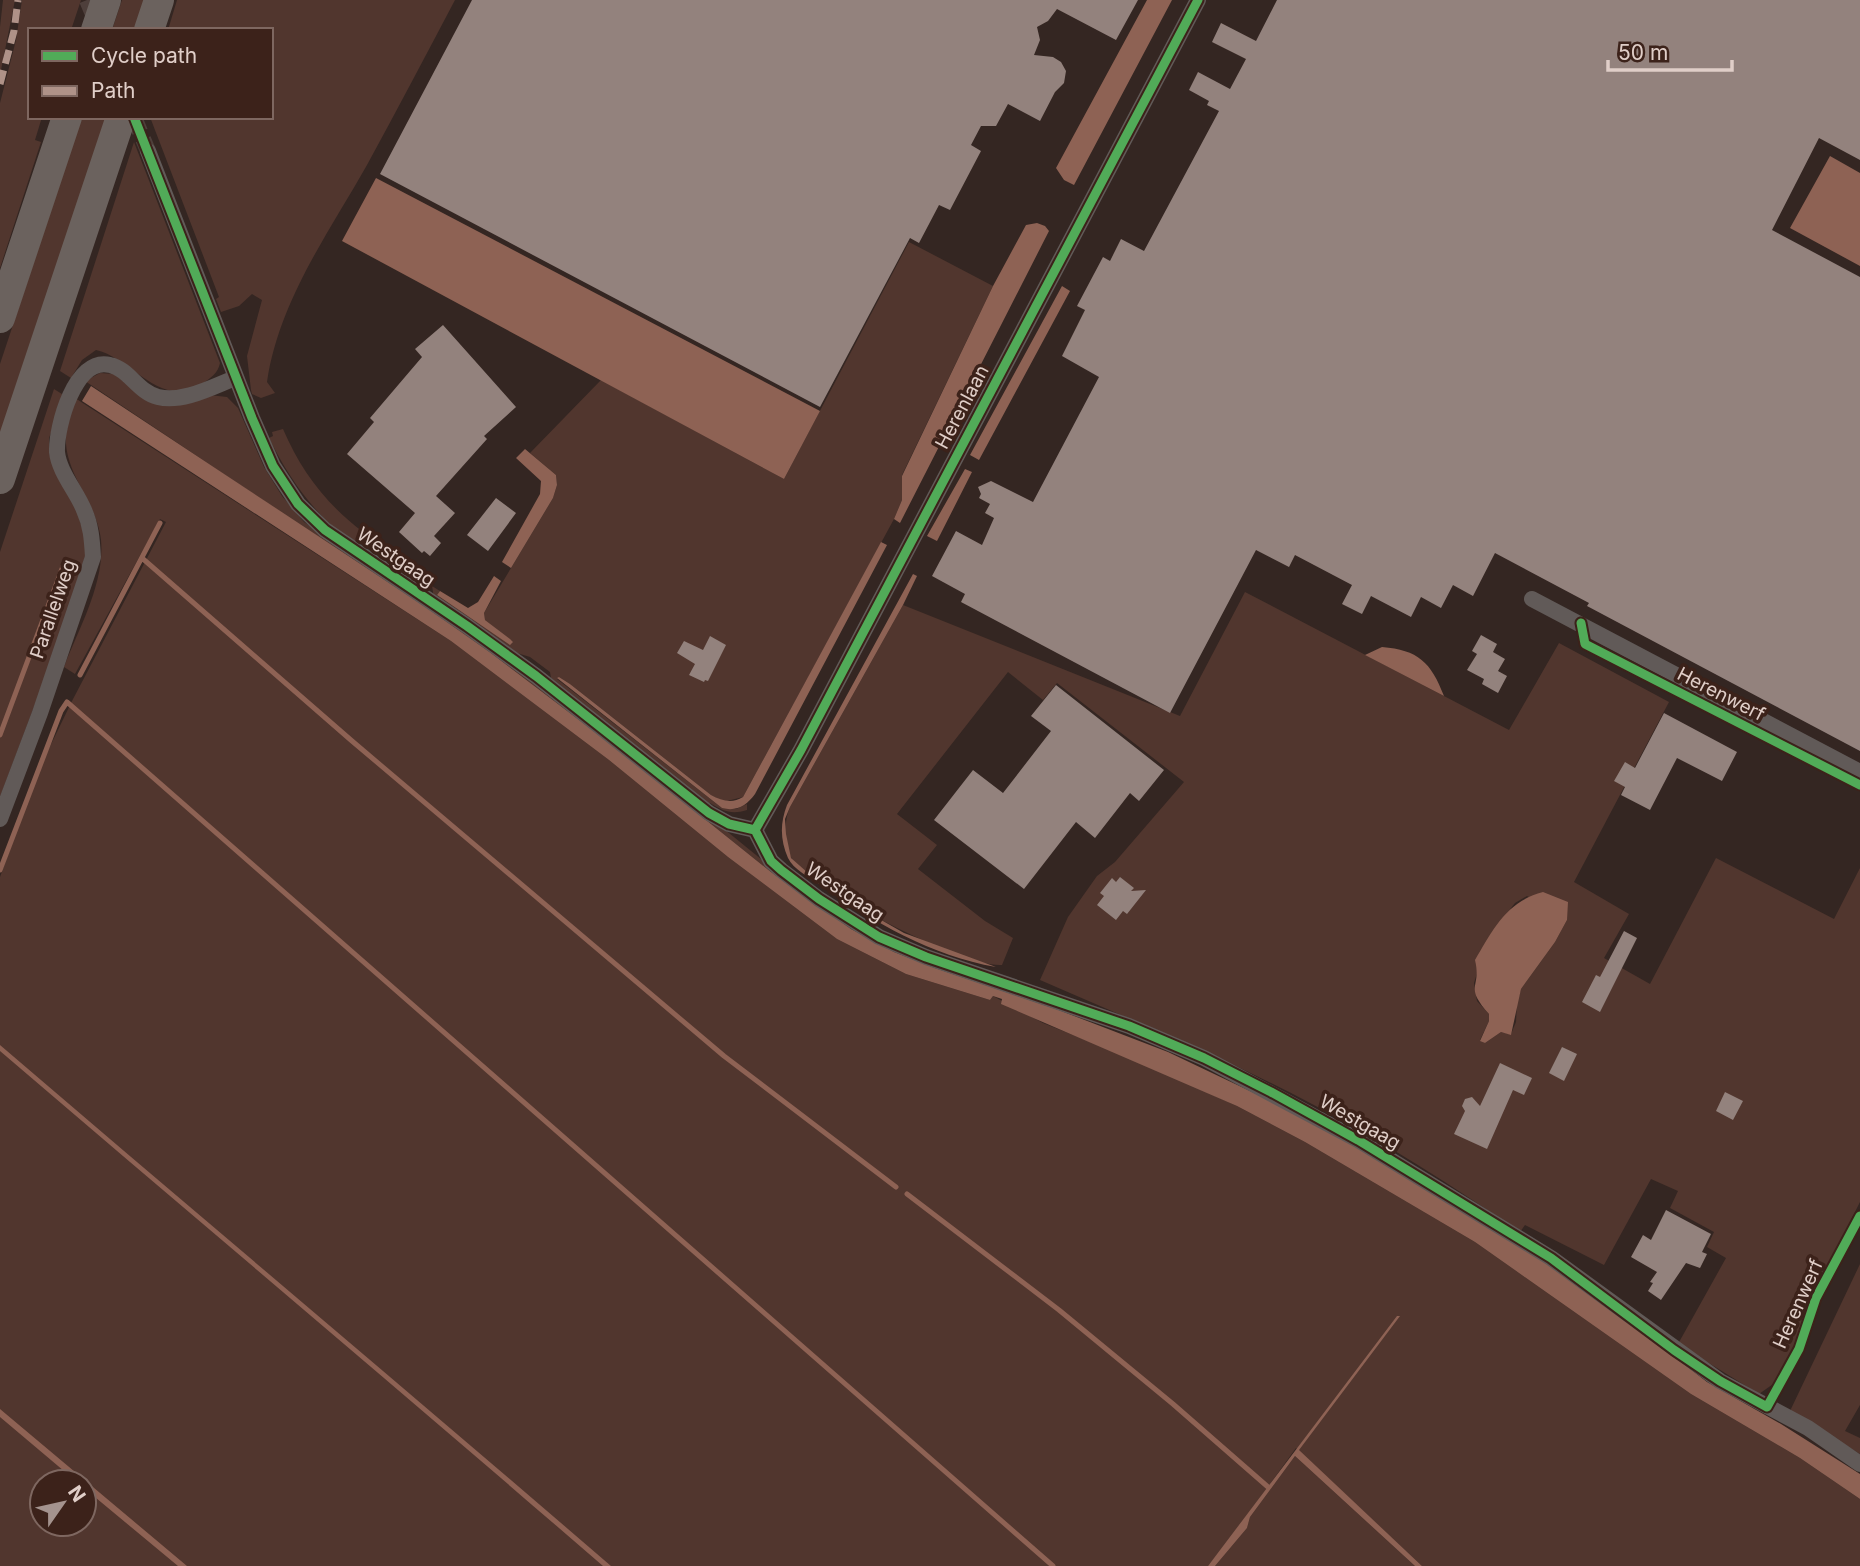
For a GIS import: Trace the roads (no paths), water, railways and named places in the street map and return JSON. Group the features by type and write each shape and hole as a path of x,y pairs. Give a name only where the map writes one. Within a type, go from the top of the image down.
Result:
{"highway":[{"path":"97,28 106,0"},
{"path":"150,28 159,0"},
{"path":"0,318 66,119"},
{"path":"0,479 120,119"}],"street":[{"name":"Herenlaan","path":"755,830 801,750 1198,0"},
{"name":"Westgaag","path":"148,150 235,378 273,466 298,504 325,530 536,676 709,813 729,824 755,830 771,861 781,870 819,899 879,937 926,957 1129,1026 1204,1058 1358,1140 1551,1258 1720,1381 1808,1428 1860,1464"},
{"name":"Parallelweg","path":"0,819 40,713 93,557 92,533 85,510 57,454 64,407 75,386 81,376 97,365 109,364 121,370 146,393 160,397 184,396 235,378"},
{"name":"Herenwerf","path":"1532,599 1860,772"}],"waterway":[{"path":"80,675 160,523"},
{"path":"142,558 352,741 724,1056 896,1187"},
{"path":"0,735 63,566"},
{"path":"0,870 61,711 67,702 1053,1566"},
{"path":"907,1194 1059,1310 1268,1487"}],"tunnel":[{"path":"87,0 97,24"},
{"path":"135,119 148,151"}]}
